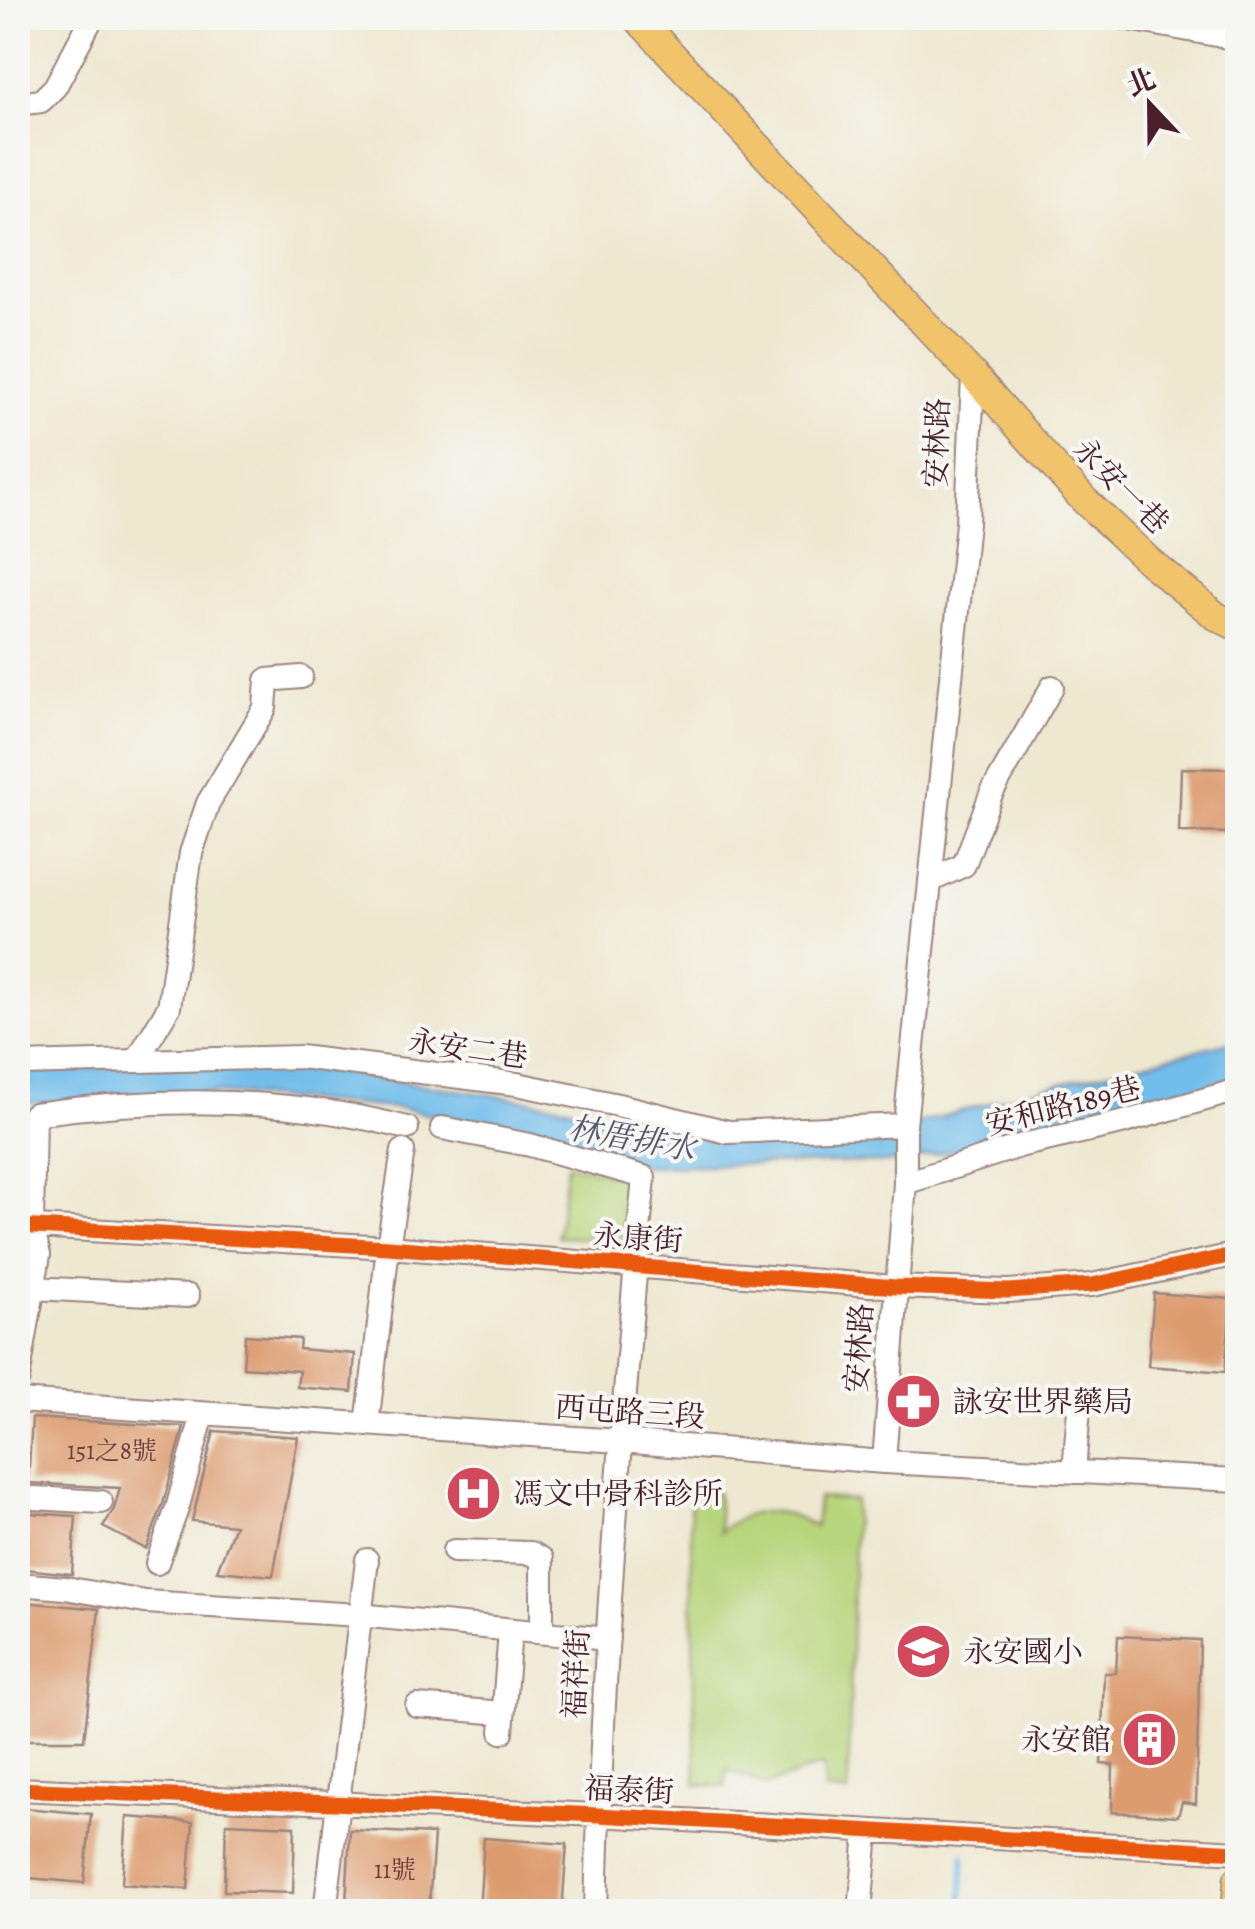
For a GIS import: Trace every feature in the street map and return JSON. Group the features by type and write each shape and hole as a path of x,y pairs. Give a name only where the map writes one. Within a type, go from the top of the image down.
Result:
{"main road":[{"name":"安林路","path":"637,18 973,375"},
{"name":"永安一巷","path":"973,375 1084,500 1150,562 1216,616 1238,626"},
{"path":"1236,1912 1238,1880"}],"street":[{"path":"18,104 41,102 55,87 92,18"},
{"path":"1124,18 1238,40"},
{"name":"安林路","path":"884,1462 905,1181 905,1125 967,523 973,375"},
{"path":"137,1060 169,1007 191,853 208,803 266,708 267,680 300,678"},
{"path":"930,882 964,865 992,794 1052,688"},
{"name":"永安二巷","path":"18,1064 300,1057 517,1084 728,1132 905,1125"},
{"name":"安和路189巷","path":"905,1181 1023,1145 1238,1090"},
{"path":"18,1378 39,1255 24,1226 34,1114 162,1103 271,1104 361,1116 405,1139 367,1426"},
{"name":"福祥街","path":"442,1128 530,1145 644,1177 620,1441 596,1912"},
{"name":"永康街","path":"24,1226 388,1247 1008,1291 1092,1285 1238,1254"},
{"path":"33,1288 188,1296"},
{"path":"1074,1472 1080,1396"},
{"name":"西屯路三段","path":"18,1401 884,1462 1238,1480"},
{"path":"158,1563 202,1414"},
{"path":"18,1497 101,1502"},
{"path":"454,1551 531,1552 542,1560 542,1632"},
{"path":"326,1912 367,1560"},
{"path":"18,1584 145,1602 359,1615 608,1639"},
{"path":"418,1706 502,1722 510,1631"},
{"name":"福泰街","path":"18,1789 598,1815 1238,1852"},
{"path":"860,1912 867,1832"}],"green space":[{"path":"567,1164 625,1178 622,1239 557,1237"},
{"path":"717,1492 720,1532 743,1517 767,1512 791,1515 815,1527 818,1498 855,1500 848,1793 825,1791 823,1765 765,1786 727,1769 725,1787 696,1785 690,1495"}],"water":[{"name":"林厝排水","path":"1238,1040 1237,1079 1173,1101 901,1162 646,1166 405,1109 215,1093 18,1104 18,1070 267,1062 560,1105 653,1129 808,1144 885,1133 1045,1087"}],"building":[{"path":"1181,768 1236,769 1234,833 1179,832"},
{"path":"1154,1293 1231,1299 1225,1372 1148,1366"},
{"path":"245,1335 300,1339 299,1349 355,1354 352,1392 297,1387 299,1371 243,1367"},
{"path":"32,1418 184,1427 146,1549 103,1527 120,1488 28,1483"},
{"path":"214,1431 298,1437 273,1576 217,1571 235,1525 192,1521"},
{"path":"27,1513 76,1516 72,1574 24,1569"},
{"path":"23,1602 99,1609 84,1740 18,1740 18,1655"},
{"name":"永安館","path":"1118,1636 1200,1640 1196,1804 1182,1802 1178,1816 1112,1812 1113,1765 1101,1764 1104,1673 1116,1673"},
{"path":"24,1808 91,1814 84,1883 18,1877"},
{"path":"127,1817 193,1822 188,1889 122,1884"},
{"path":"226,1823 295,1826 293,1893 224,1891"},
{"path":"350,1830 434,1834 429,1908 346,1904"},
{"path":"484,1838 567,1844 562,1912 479,1911"}],"waterway":[{"path":"962,1912 964,1856"}],"cycle path":[{"path":"18,1226 388,1247 896,1287 1008,1291 1092,1285 1238,1254"},
{"path":"18,1789 598,1815 1238,1852"}],"place":[{"name":"詠安世界藥局","path":"914,1402"},
{"name":"馮文中骨科診所","path":"474,1494"},
{"name":"永安國小","path":"924,1652"},
{"name":"永安館","path":"1150,1740"}]}
